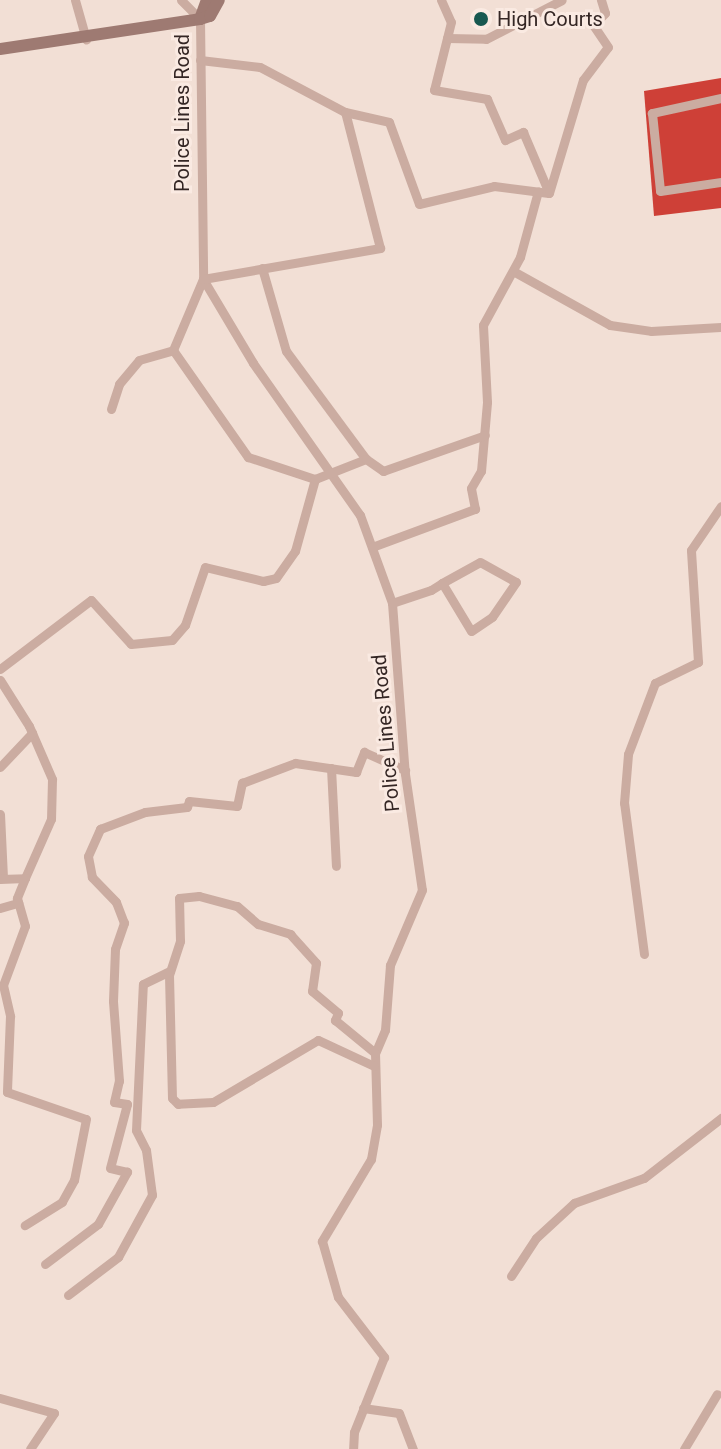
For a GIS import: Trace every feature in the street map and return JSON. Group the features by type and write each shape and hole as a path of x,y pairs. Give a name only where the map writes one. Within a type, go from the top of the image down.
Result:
{"main road":[{"path":"200,19 207,0"},
{"path":"0,49 86,39 200,19 210,16 219,0"}],"street":[{"path":"75,0 86,39"},
{"path":"181,0 200,19"},
{"path":"441,0 451,22 434,90 487,99 505,140 523,132 544,192"},
{"path":"447,38 486,39 562,0"},
{"path":"372,547 475,509 471,488 481,471 485,435 483,325 513,271 536,216 583,80 608,47 593,25 605,13 601,0"},
{"name":"Police Lines Road","path":"200,19 203,279 253,363 360,515 392,603 405,770 422,890 390,965 385,1030 375,1053 377,1125 371,1159 322,1241 338,1297 384,1357 363,1408 355,1447"},
{"path":"200,60 260,67 345,112 389,122 419,204 494,186 544,192"},
{"path":"721,98 652,113 660,191 721,182"},
{"path":"173,350 203,279 380,248 345,112"},
{"path":"262,268 286,351 366,459 383,471 485,435"},
{"path":"513,271 610,325 651,331 721,327"},
{"path":"111,409 119,384 139,360 173,350"},
{"path":"173,350 248,457 315,479 366,459"},
{"path":"0,669 91,600 131,644 172,640 185,625 205,567 263,581 276,578 295,551 315,479"},
{"path":"644,954 624,803 628,754 655,683 698,662 691,550 721,506"},
{"path":"392,603 442,583 480,562 516,582 492,617 471,631 442,583"},
{"path":"0,680 32,733 52,779 54,802 18,903 25,926 3,985 10,1016 7,1092 86,1119 74,1180 62,1202 25,1225"},
{"path":"0,767 32,733"},
{"path":"45,1264 98,1224 127,1172 110,1168 127,1104 114,1102 119,1081 113,1001 115,949 124,923 116,902 92,877 88,856 100,829 145,812 187,807 189,801 237,806 242,783 295,763 356,772 364,752 405,770"},
{"path":"331,768 336,866"},
{"path":"0,814 2,878 25,878"},
{"path":"374,1066 318,1040 213,1102 178,1104 172,1098 170,971 180,941 179,898 199,896 237,906 258,924 290,934 316,963 312,991 338,1013 335,1020 375,1053"},
{"path":"0,908 18,903"},
{"path":"68,1295 118,1257 152,1195 146,1150 136,1130 143,984 170,971"},
{"path":"511,1276 536,1238 574,1203 644,1178 721,1118"},
{"path":"684,1449 717,1394"},
{"path":"0,1398 54,1413 30,1449"},
{"path":"363,1408 399,1413 413,1449"}],"building":[{"path":"721,78 721,208 654,216 644,91"}],"place":[{"name":"High Courts","path":"481,19"}]}
